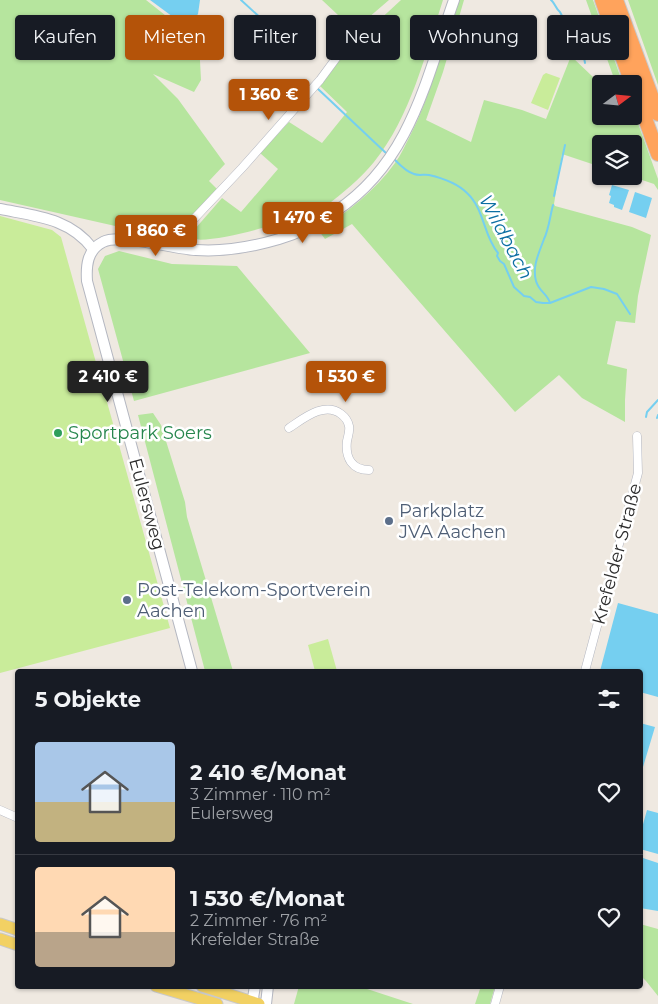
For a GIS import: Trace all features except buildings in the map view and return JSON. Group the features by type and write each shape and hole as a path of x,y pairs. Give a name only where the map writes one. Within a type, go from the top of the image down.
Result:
{"highway":[{"path":"602,0 629,75"},
{"path":"616,0 658,114"},
{"path":"642,110 658,154"}],"main road":[{"path":"0,208 67,226 86,240 93,249 103,242 118,239 182,249 217,250 249,247 300,231 323,220 352,199 375,177 396,150 421,99 454,0"},
{"name":"Eulersweg","path":"93,249 87,267 88,281 191,669"},
{"path":"0,924 15,929"},
{"path":"0,939 15,944"},
{"path":"166,989 217,1004"},
{"path":"211,989 254,1003 255,989"},
{"path":"266,1004 268,989"}],"street":[{"path":"182,249 183,240 191,222 242,168 320,80 335,60"},
{"path":"289,428 318,411 327,409 337,411 347,420 350,428 347,442 349,459 360,470 369,470"},
{"name":"Krefelder Straße","path":"586,669 638,473 637,436"},
{"path":"0,810 15,817"},
{"path":"495,1004 499,989"}],"green space":[{"path":"0,0 146,0 165,15 125,15 125,60 200,60 201,80 194,92 153,74 178,99 225,164 209,181 217,189 180,231 164,237 0,200"},
{"path":"322,0 389,0 372,15 338,15"},
{"path":"401,0 443,0 438,15 410,15 410,60 424,60 416,84 398,125 387,144 369,168 351,186 326,206 322,203 279,223 226,237 194,239 194,230 222,198 241,212 278,169 260,153 289,122 322,143 347,112 320,86 340,60 400,60 400,15 385,15"},
{"path":"459,0 464,0 460,15 454,15"},
{"path":"586,0 593,0 598,15 591,15"},
{"path":"628,0 658,0 658,85"},
{"path":"439,60 446,60 426,120 471,142 484,100 522,110 546,119 569,60 575,60 592,76 592,125 639,125 658,179 658,190 654,184 642,180 642,135 592,135 592,164 562,154 554,204 555,206 632,227 651,235 638,296 635,323 616,321 607,364 627,369 625,422 582,398 559,375 515,412 352,224 325,239 319,231 370,192 387,173 399,157 410,136 431,86"},
{"path":"607,60 614,60 620,75 613,75"},
{"path":"546,73 560,78 548,110 531,103 543,75"},
{"name":"Sportpark Soers","path":"0,216 52,230 61,237 170,628 0,673"},
{"path":"119,251 172,264 237,266 310,353 134,401 98,269 105,256"},
{"path":"153,413 161,425 232,669 204,669 138,415"},
{"path":"328,639 336,669 314,669 308,645"},
{"path":"643,925 658,929 658,996 643,978"},
{"path":"298,989 367,989 413,1004 294,1004"},
{"path":"480,989 494,989 490,1004 475,1004"}],"water":[{"path":"150,0 200,0 197,15 170,15"},
{"path":"612,185 629,190 622,210 609,203 611,196 609,195"},
{"path":"635,192 652,198 646,218 629,212"},
{"path":"618,603 658,614 658,697 643,693 643,669 601,669"},
{"path":"643,724 655,727 643,767"},
{"path":"647,810 658,813 658,854 643,850 643,824"},
{"path":"643,858 658,863 658,911 643,908"}],"waterway":[{"name":"Wildbach","path":"241,0 257,15"},
{"path":"551,0 583,52 585,63"},
{"name":"Wildbach","path":"318,89 387,154"},
{"path":"554,196 565,145"},
{"name":"Wildbach","path":"393,158 411,173 444,179 459,186 467,193 477,207 489,238 498,253 497,256 504,264 514,287 524,296 530,297 536,302 550,303 591,287 604,289 617,294 630,314"},
{"path":"550,303 537,285 535,265 547,231 553,205"},
{"path":"646,417 647,412 658,400"}],"place":[{"name":"Sportpark Soers","path":"58,433"},
{"name":"Parkplatz JVA Aachen","path":"389,521"},
{"name":"Post-Telekom-Sportverein Aachen","path":"127,600"}]}
